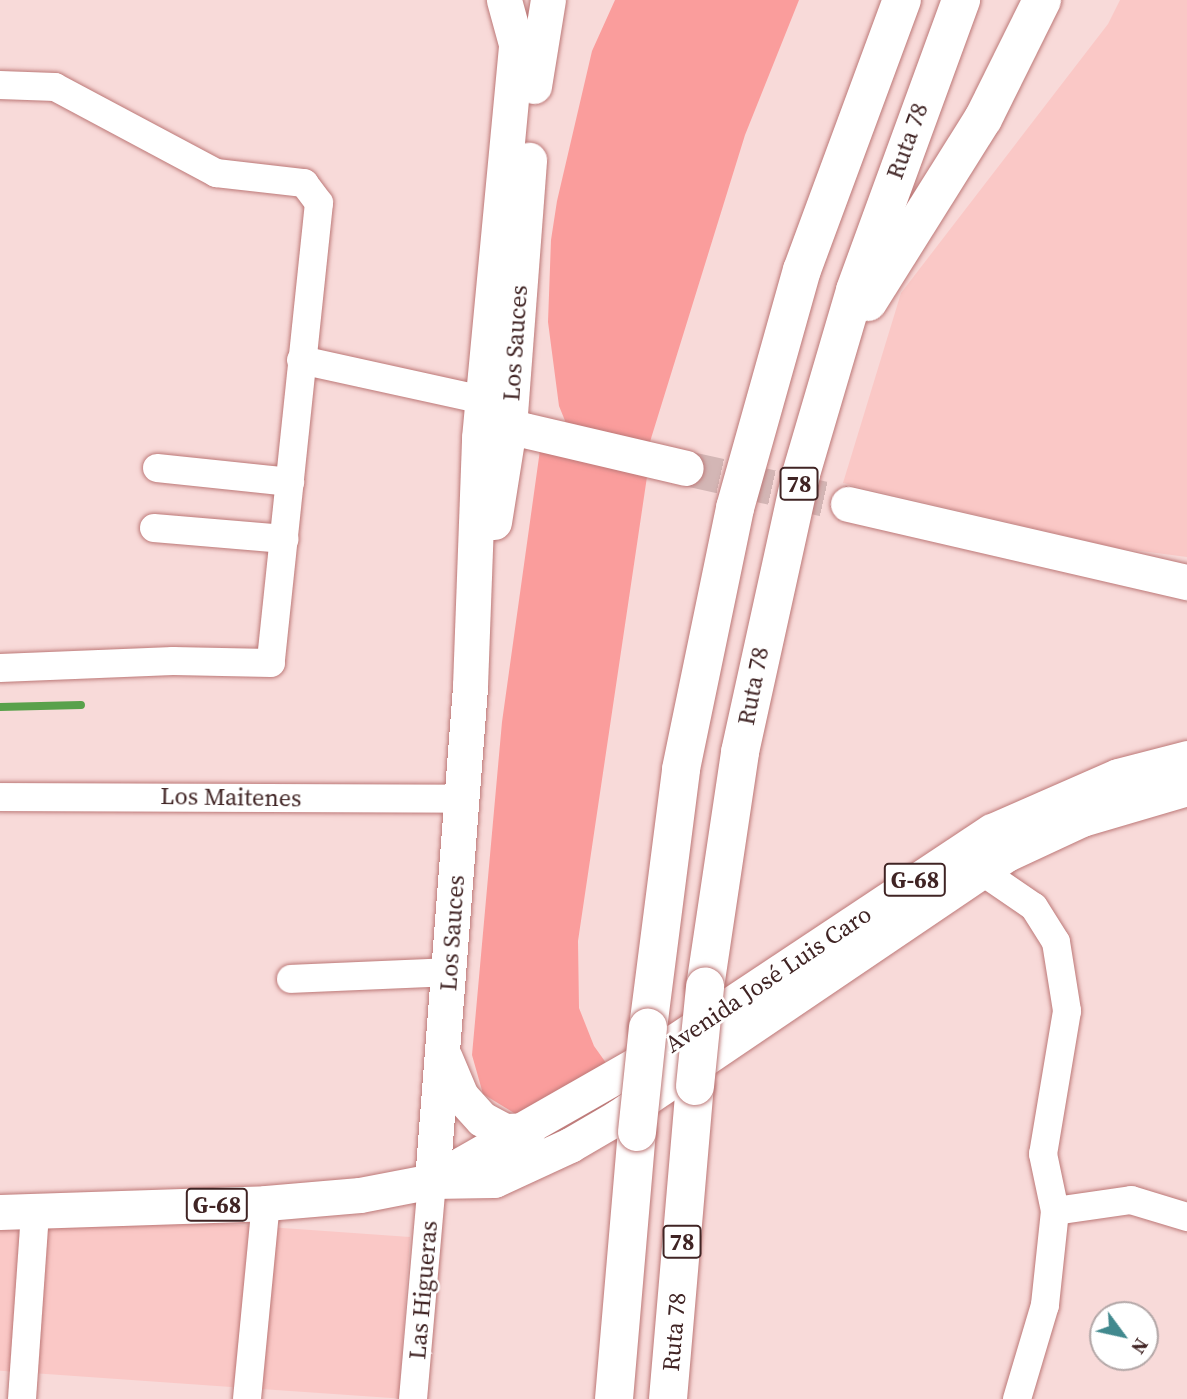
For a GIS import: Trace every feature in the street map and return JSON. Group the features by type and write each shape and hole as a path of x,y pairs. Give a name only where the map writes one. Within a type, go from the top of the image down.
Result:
{"highway":[{"path":"878,63 893,0"},
{"name":"78","path":"614,1399 648,1028 681,769 720,568 776,349 902,0"},
{"name":"Ruta 78","path":"668,1399 705,987 755,673 824,388 880,217 961,0"},
{"path":"824,388 887,269 983,119 1042,0"}],"main road":[{"name":"Los Sauces","path":"494,433 482,400 516,44 505,0"},
{"name":"Los Sauces","path":"432,1181 470,686 494,433 534,85 548,0"},
{"path":"494,433 686,468"},
{"path":"848,504 1187,582"},
{"name":"Avenida José Luis Caro","path":"432,1181 460,1161 528,1130 666,1048 992,831 1118,776 1187,758"},
{"name":"Avenida José Luis Caro","path":"0,1212 266,1203 360,1195 432,1181 494,1180 570,1146 980,870 1082,819 1187,788"},
{"path":"443,1055 461,1096 482,1119 505,1131 528,1130"}],"street":[{"path":"0,85 55,87 216,173 304,183 319,203 271,663 173,661 0,668"},
{"path":"301,360 482,400"},
{"path":"157,468 290,482"},
{"path":"154,528 285,539"},
{"name":"Los Maitenes","path":"0,797 461,799"},
{"path":"980,870 1034,907 1056,942 1067,1011 1043,1154 1055,1211 1045,1305 1017,1399"},
{"path":"290,979 450,972"},
{"name":"Las Higueras","path":"413,1399 432,1181"},
{"path":"1055,1211 1131,1200 1187,1217"},
{"path":"247,1399 266,1203"},
{"path":"23,1399 35,1211"}],"shaded area":[{"path":"615,0 799,0 745,135 649,445 568,428 559,406 548,322 551,240 557,201 592,51"},
{"path":"1120,0 1187,0 1187,557 1118,548 843,483 901,293 1108,24"},
{"path":"540,450 648,470 578,941 579,1008 594,1046 609,1067 519,1116 483,1094 472,1055 502,722"},
{"path":"1,1208 410,1237 399,1399 0,1371"}],"waterway":[{"path":"0,707 81,705"}],"tunnel":[{"path":"686,468 848,504"}]}
